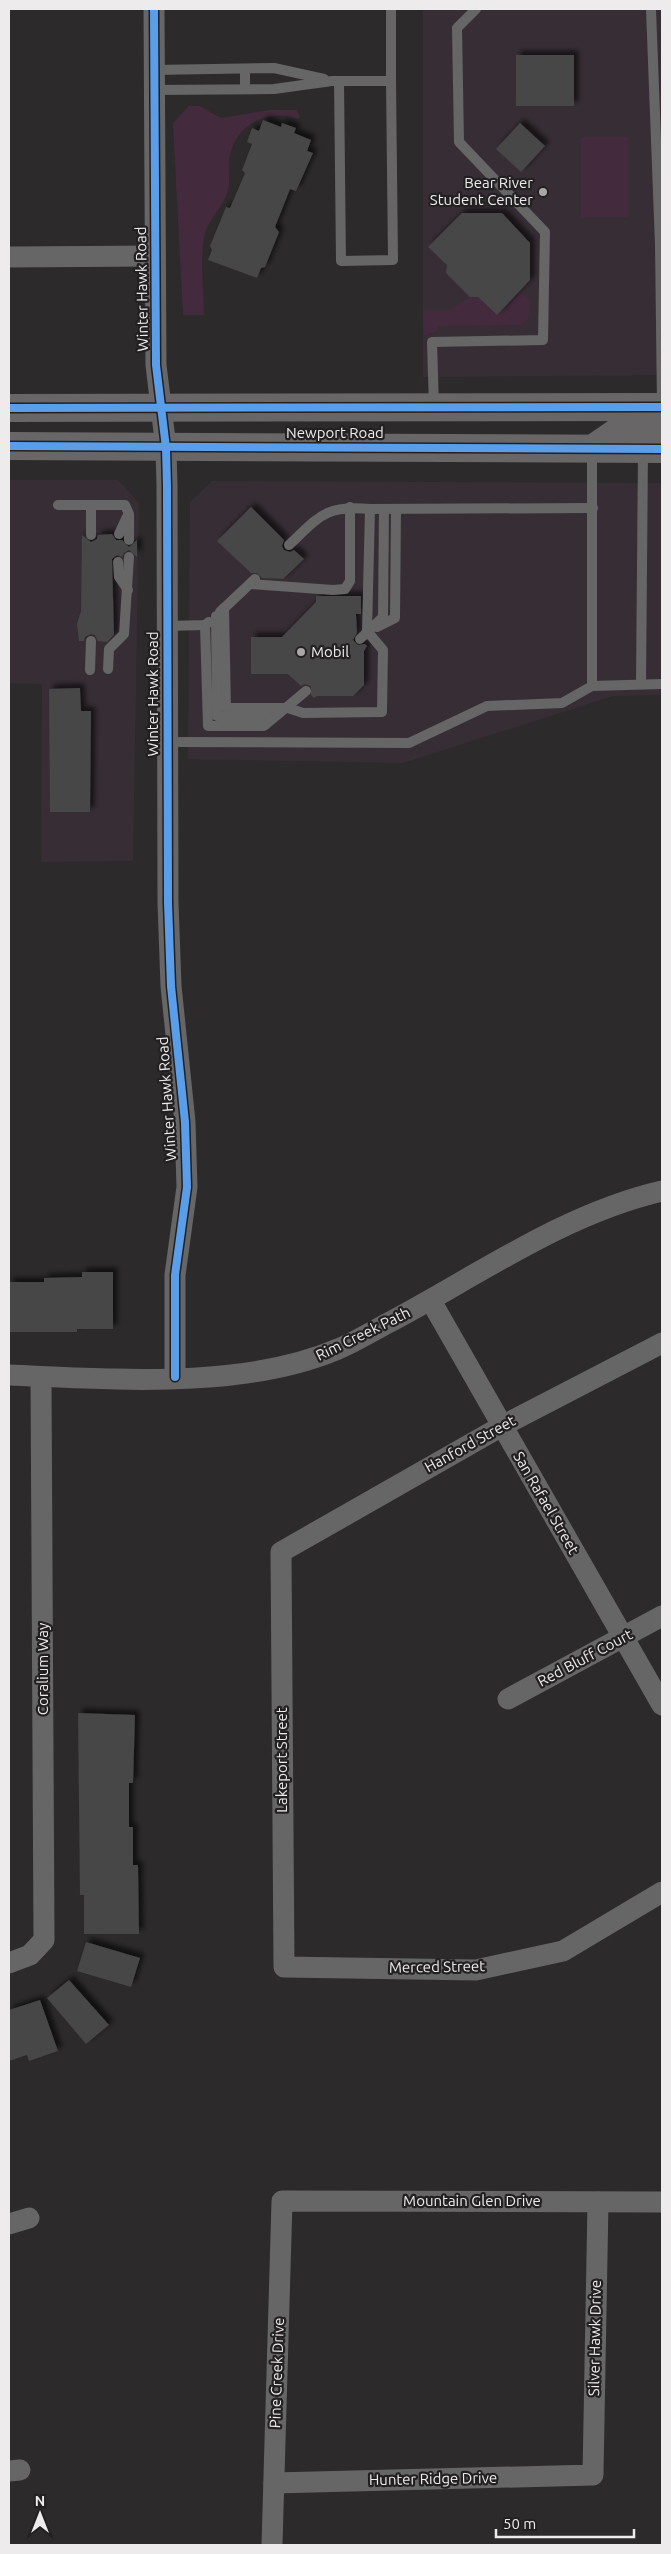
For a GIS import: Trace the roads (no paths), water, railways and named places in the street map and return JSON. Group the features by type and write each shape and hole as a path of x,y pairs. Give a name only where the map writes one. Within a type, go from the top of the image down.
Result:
{"main road":[{"path":"9,408 160,406 662,406"},
{"path":"592,449 624,427 662,427"},
{"name":"Newport Road","path":"9,446 166,448 433,446 653,449"}],"street":[{"name":"Winter Hawk Road","path":"154,9 156,365 166,448 166,742 171,986 185,1122 186,1187 175,1275 175,1378"},
{"path":"9,257 155,256"},
{"name":"Rim Creek Path","path":"9,1375 175,1378 253,1372 316,1357 339,1349 431,1301 514,1252 582,1218 633,1198 662,1191"},
{"name":"San Rafael Street","path":"431,1301 662,1705"},
{"name":"Hanford Street","path":"281,1552 502,1426 662,1343"},
{"name":"Coralium Way","path":"9,1963 30,1955 44,1940 41,1376"},
{"name":"Lakeport Street","path":"281,1552 284,1967"},
{"name":"Red Bluff Court","path":"508,1700 625,1638 662,1616"},
{"name":"Merced Street","path":"284,1967 476,1970 563,1951 662,1892"},
{"name":"Mountain Glen Drive","path":"282,2201 662,2202"},
{"name":"Pine Creek Drive","path":"272,2545 282,2201"},
{"name":"Silver Hawk Drive","path":"593,2475 598,2202"},
{"path":"9,2224 29,2218"},
{"name":"Hunter Ridge Drive","path":"274,2483 593,2475"}],"lane":[{"path":"336,81 341,261 393,260 391,9"},
{"path":"434,407 432,342 543,340 545,232 458,142 457,28 476,9"},
{"path":"651,9 660,236 662,406"},
{"path":"154,80 245,69 274,68 336,81"},
{"path":"245,69 245,89"},
{"path":"154,80 245,89 274,89 336,81 391,81"},
{"path":"592,449 592,686"},
{"path":"641,684 653,449"},
{"path":"58,505 125,505 129,514 129,540"},
{"path":"91,505 91,535"},
{"path":"289,545 322,514 350,507 370,509 593,508"},
{"path":"167,626 205,625 253,581 333,590 345,588 350,581 350,507"},
{"path":"364,635 370,509"},
{"path":"364,635 383,617 384,509"},
{"path":"364,635 395,618 396,509"},
{"path":"119,534 129,514"},
{"path":"108,669 108,649 124,634 129,557"},
{"path":"118,562 119,577 128,590"},
{"path":"224,608 226,708 288,708 303,713 382,712 383,650 364,635"},
{"path":"216,616 217,716 264,718 288,708"},
{"path":"205,625 208,726 264,726 288,708 306,691"},
{"path":"90,641 90,670"},
{"path":"166,742 409,744 487,706 562,703 592,686 662,684"}],"place":[{"name":"Bear River Student Center","path":"543,192"},
{"name":"Mobil","path":"301,652"}]}
